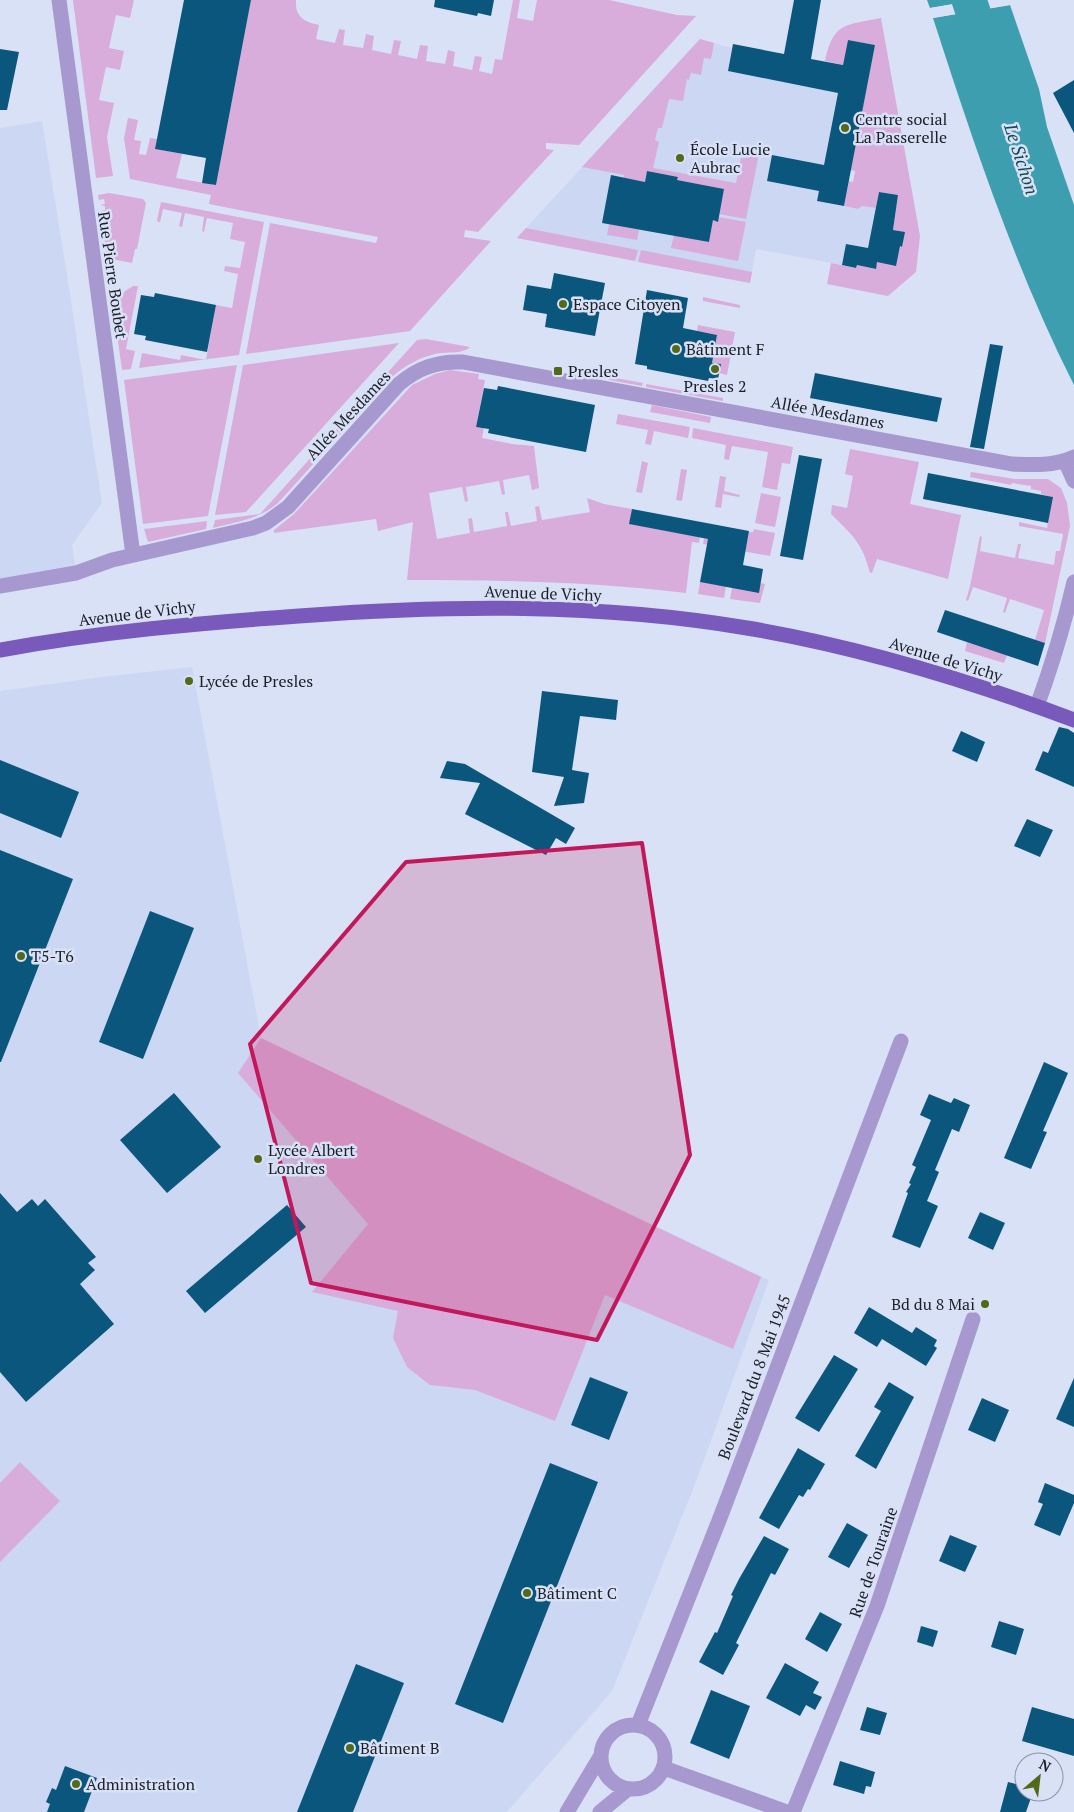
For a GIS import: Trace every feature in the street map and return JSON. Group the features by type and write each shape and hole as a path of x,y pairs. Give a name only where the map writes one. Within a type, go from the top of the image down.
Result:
{"main road":[{"name":"Avenue de Vichy","path":"0,650 204,622 387,610 528,608 622,613 747,628 845,648 928,670 1074,720"}],"street":[{"name":"Rue Pierre Boubet","path":"59,0 133,555"},
{"name":"Allée Mesdames","path":"0,586 76,572 102,562 266,524 288,507 404,379 422,368 450,361 1012,464 1042,465 1070,459"},
{"path":"1070,459 1074,481"},
{"path":"1036,706 1064,628 1074,582"},
{"name":"Boulevard du 8 Mai 1945","path":"638,1725 720,1518 900,1041"},
{"name":"Rue de Touraine","path":"794,1812 877,1606 973,1319"},
{"path":"567,1812 600,1757 602,1746 608,1736 616,1729 627,1725 638,1725 652,1731 662,1742 666,1759 664,1768 658,1778 650,1785 639,1789 628,1789 612,1782 606,1775 600,1757"},
{"path":"664,1768 787,1812"},
{"path":"600,1812 628,1789"}],"highlighted area":[{"path":"642,843 690,1155 597,1340 311,1283 250,1044 406,862"}],"shaded area":[{"path":"73,0 134,0 130,18 116,15 109,48 124,51 120,70 106,67 99,100 114,103 107,137 113,176 96,178"},
{"path":"251,0 296,0 297,10 301,17 304,20 319,25 316,39 335,43 339,29 345,30 343,45 363,48 366,34 374,36 372,50 391,54 394,40 401,41 398,55 417,59 420,45 428,46 426,61 445,64 448,50 455,52 453,66 472,70 475,56 482,57 479,71 492,74 495,59 502,60 513,0 520,0 517,18 533,21 537,0 609,0 677,15 696,16 579,145 546,143 546,149 554,150 478,232 465,230 464,237 491,241 410,331 246,354 270,223 376,243 378,237 209,204 211,195 130,179 124,138 128,118 138,120 134,140 141,141 139,154 146,155 150,138 157,139 156,149 182,154 176,178 216,185"},
{"path":"881,18 920,236 916,272 888,296 827,284 831,263 856,268 857,265 875,269 877,262 900,246 902,247 904,232 893,230 898,195 879,192 876,208 862,206 858,209 844,206 849,181 853,182 855,171 850,170 875,45 848,40 843,65 825,61 828,48 837,32 850,24"},
{"name":"École Lucie Aubrac","path":"700,39 732,48 728,71 838,91 824,165 772,155 767,180 819,191 817,201 858,209 862,206 876,208 879,250 846,244 842,265 756,249 750,283 517,238"},
{"path":"700,39 714,43 711,59 704,58 701,75 691,73 689,80 687,79 683,101 669,99 662,128 658,128 655,140 659,142 653,168 736,183 741,158 745,158 747,152 759,154 746,219 719,214 724,189 677,180 678,177 647,171 645,182 624,178 624,175 582,167"},
{"path":"42,121 102,503 72,545 76,573 0,586 0,128"},
{"path":"109,193 143,199 146,203 137,249 135,249 132,263 107,258 101,211 105,210 105,206 100,205 105,204 104,199 99,200 98,195"},
{"path":"161,202 264,222 239,355 206,359 216,305 232,308 238,274 224,271 225,266 240,268 245,242 230,239 233,223 207,218 204,232 202,231 204,217 185,213 182,227 179,226 182,213 163,209 160,222 158,222"},
{"path":"719,217 746,222 738,261 671,248 674,235 709,242 713,220 718,221"},
{"path":"609,224 639,230 637,240 607,235"},
{"path":"526,228 638,250 635,261 517,238"},
{"path":"641,250 752,272 750,283 638,262"},
{"path":"133,286 138,286 126,349 135,351 131,369 122,370 113,306 125,291"},
{"path":"703,297 740,305 740,308 703,301"},
{"path":"698,325 735,332 727,375 719,373 720,364 712,363 717,335 697,331"},
{"path":"426,339 470,347 463,351 439,353 429,356 403,368 393,376 278,503 263,513 239,522 213,528 215,520 260,514 417,340"},
{"path":"399,343 246,512 215,515 243,365"},
{"path":"142,353 180,360 181,355 204,360 139,368"},
{"path":"237,365 208,516 143,524 124,380"},
{"path":"450,370 479,374 478,379 485,380 476,427 484,428 482,438 534,446 539,488 532,490 529,475 503,480 505,494 502,495 499,481 466,487 468,501 465,502 462,487 429,493 437,539 470,533 468,519 472,518 474,532 507,526 505,512 508,512 511,526 537,521 535,507 539,506 542,520 590,512 587,498 604,504 632,509 630,524 700,537 699,543 692,542 686,593 547,582 407,580 413,522 378,531 376,519 274,533 274,530 294,514 412,385 435,374"},
{"path":"610,377 643,383 642,386 609,380"},
{"path":"646,384 723,398 723,401 646,387"},
{"path":"652,405 711,417 710,423 650,412"},
{"path":"618,414 690,427 688,438 654,431 651,445 645,444 648,430 616,424"},
{"path":"693,428 793,447 790,464 782,463 777,490 762,487 768,452 732,446 729,460 724,459 726,445 692,438"},
{"path":"850,449 919,462 910,504 961,515 948,579 877,559 872,573 870,573 864,554 856,540 831,514 832,505 847,508 853,476 845,474"},
{"path":"642,461 648,463 642,493 636,492"},
{"path":"681,469 687,470 682,501 676,500"},
{"path":"971,472 1015,479 1048,479 1061,488 1067,503 1070,526 1045,643 1035,640 1044,610 1010,599 1005,613 1003,612 1007,598 973,587 968,601 966,600 980,536 982,537 980,551 1015,558 1018,544 1021,544 1018,558 1054,565 1056,551 1060,551 1063,534 1019,526 1019,522 1047,528 1052,497 1041,494 1041,491 1031,489 1031,486 1012,483 1011,485 970,477"},
{"path":"720,476 726,477 724,491 740,495 739,497 723,494 721,508 715,507"},
{"path":"761,493 781,497 775,527 755,523"},
{"path":"207,521 206,529 148,542 144,529"},
{"path":"754,529 775,533 770,556 703,544 704,538 746,546 749,532 753,532"},
{"path":"700,582 726,586 724,598 698,594"},
{"path":"760,583 765,584 760,603 730,599 732,588"},
{"path":"967,642 1007,655 1004,663 965,651"},
{"name":"Lycée Albert Londres","path":"192,667 261,1038 769,1280 697,1479 612,1691 507,1812 0,1812 0,691"},
{"path":"261,1038 761,1277 733,1349 605,1295 555,1421 475,1390 430,1385 407,1367 393,1338 398,1311 312,1292 368,1224 238,1073"},
{"path":"20,1462 60,1501 0,1562 0,1483"}],"water":[{"path":"927,0 976,0 930,8"},
{"path":"1010,5 1039,89 1047,127 1074,205 1074,385 1033,296 996,204 933,18"}],"pier":[{"path":"979,0 931,10 930,8"},
{"path":"1009,2 1010,5 933,18 932,15"}],"building":[{"path":"184,0 251,0 216,185 202,183 206,158 155,149"},
{"path":"435,0 494,0 491,16 478,13 477,16 434,7"},
{"name":"Centre social La Passerelle","path":"794,0 821,0 811,59 843,65 848,40 875,45 844,206 817,201 819,191 767,181 772,155 824,165 838,93 728,71 733,44 784,54"},
{"path":"0,49 19,52 7,110 0,110"},
{"path":"1074,80 1074,133 1053,93"},
{"path":"647,171 678,177 677,180 724,189 718,222 713,220 709,242 602,223 611,175 645,182"},
{"path":"879,192 898,195 893,230 905,232 896,266 877,262 876,269 857,265 856,268 842,265 846,244 868,248"},
{"name":"Espace Citoyen","path":"554,273 605,283 595,336 545,327 547,314 523,310 527,285 551,289"},
{"name":"Bâtiment F","path":"647,290 688,298 683,328 717,335 712,363 721,364 718,379 709,378 708,381 647,369 647,366 635,364"},
{"path":"155,293 216,305 207,352 145,340 146,336 134,334 141,295 154,297"},
{"path":"990,344 1003,346 984,449 970,447"},
{"path":"815,373 942,398 937,422 810,398"},
{"path":"498,386 595,405 586,452 488,433 489,429 476,427 484,388 497,390"},
{"path":"799,455 822,459 803,560 780,556"},
{"path":"928,473 1053,497 1048,523 923,499"},
{"path":"632,509 749,531 743,565 763,569 759,593 700,582 708,539 629,524"},
{"path":"945,610 1045,643 1038,666 937,632"},
{"path":"542,691 618,700 616,720 580,716 572,770 589,773 584,803 554,806 564,777 532,772"},
{"path":"1059,727 1074,733 1074,787 1035,770 1043,751 1048,753"},
{"path":"961,731 985,742 977,762 952,751"},
{"path":"0,760 79,792 61,838 0,813"},
{"path":"447,761 465,764 575,828 566,844 556,838 546,855 465,814 480,783 440,778"},
{"path":"1027,819 1053,830 1040,857 1014,846"},
{"name":"T5-T6","path":"0,850 73,879 1,1062 0,1062"},
{"path":"150,911 194,928 143,1059 99,1042"},
{"path":"1044,1062 1068,1073 1043,1131 1047,1132 1031,1169 1004,1158"},
{"path":"174,1093 221,1147 167,1193 120,1140"},
{"path":"929,1094 951,1103 954,1098 970,1105 959,1132 952,1129 935,1170 939,1172 927,1201 938,1206 920,1248 892,1237 916,1167 912,1165 931,1120 920,1115"},
{"path":"0,1193 17,1212 32,1199 38,1206 45,1199 96,1257 88,1263 95,1270 80,1284 114,1324 26,1402 0,1372"},
{"path":"287,1205 306,1227 205,1313 186,1291"},
{"path":"980,1212 1005,1223 993,1250 968,1238"},
{"path":"869,1307 912,1333 916,1327 937,1340 934,1346 937,1348 926,1366 882,1339 877,1347 854,1333"},
{"path":"834,1355 858,1369 819,1432 795,1418"},
{"path":"590,1377 628,1392 609,1440 571,1425"},
{"path":"1074,1378 1074,1427 1056,1419"},
{"path":"889,1382 914,1397 876,1469 855,1456 881,1411 874,1407"},
{"path":"982,1398 1009,1410 995,1442 968,1430"},
{"path":"798,1448 825,1464 810,1490 808,1489 803,1497 799,1495 779,1529 759,1518"},
{"name":"Bâtiment C","path":"550,1463 598,1482 503,1723 455,1704"},
{"path":"1045,1483 1074,1495 1074,1503 1060,1536 1034,1525 1043,1504 1038,1502"},
{"path":"847,1523 868,1535 849,1568 828,1557"},
{"path":"950,1535 977,1546 965,1572 939,1561"},
{"path":"764,1536 789,1549 775,1575 771,1573 736,1643 739,1645 723,1675 699,1662 715,1632 717,1633 733,1596 731,1595"},
{"path":"820,1612 842,1624 827,1652 805,1639"},
{"path":"999,1621 1024,1629 1016,1655 991,1647"},
{"path":"921,1626 938,1631 933,1647 917,1642"},
{"path":"785,1663 819,1682 813,1693 822,1697 815,1710 806,1705 800,1716 766,1698"},
{"name":"Bâtiment B","path":"356,1664 404,1683 353,1812 297,1812"},
{"path":"711,1690 750,1706 729,1759 690,1743"},
{"path":"867,1707 887,1713 880,1735 860,1730"},
{"path":"1032,1707 1074,1719 1074,1756 1022,1741"},
{"path":"840,1761 875,1772 871,1787 866,1786 864,1794 833,1785"},
{"name":"Administration","path":"65,1766 97,1778 84,1812 47,1812 50,1804 46,1802 52,1788 56,1790"},
{"path":"1008,1782 1014,1784 1014,1802 1030,1802 1026,1812 1000,1812"}],"waterway":[{"name":"Le Sichon","path":"969,0 988,56"}],"place":[{"name":"Centre social La Passerelle","path":"845,128"},
{"name":"École Lucie Aubrac","path":"680,158"},
{"name":"Espace Citoyen","path":"563,304"},
{"name":"Bâtiment F","path":"676,349"},
{"name":"Presles 2","path":"715,369"},
{"name":"Presles","path":"558,371"},
{"name":"Lycée de Presles","path":"189,681"},
{"name":"T5-T6","path":"21,956"},
{"name":"Lycée Albert Londres","path":"258,1159"},
{"name":"Bd du 8 Mai","path":"985,1304"},
{"name":"Bâtiment C","path":"527,1593"},
{"name":"Bâtiment B","path":"350,1748"},
{"name":"Administration","path":"76,1784"}]}
